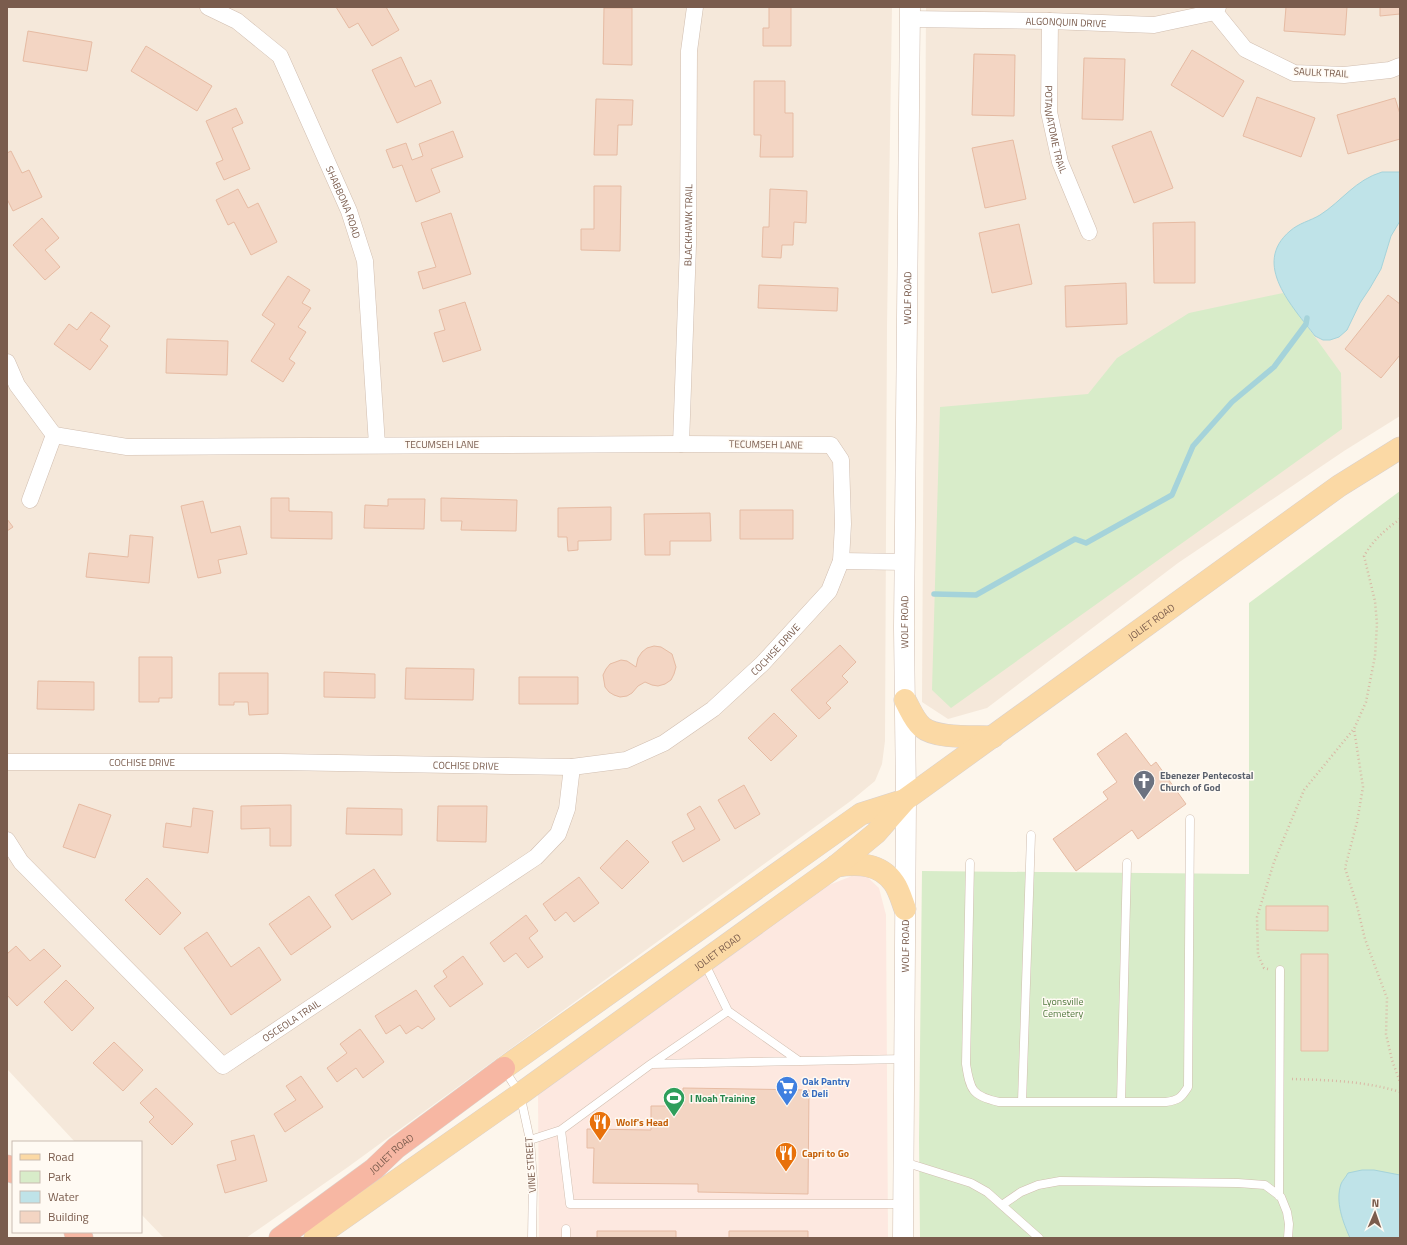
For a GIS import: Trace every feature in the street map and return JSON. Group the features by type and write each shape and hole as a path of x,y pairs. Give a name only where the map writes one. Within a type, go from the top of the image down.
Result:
{"highway":[{"name":"JOLIET ROAD","path":"280,1238 374,1169 396,1148 504,1068"},
{"path":"264,1238 287,1223 393,1144 396,1148"}],"main road":[{"name":"JOLIET ROAD","path":"315,1238 520,1094 836,866 876,833 906,799 1339,486 1400,448"},
{"path":"905,700 913,716 922,727 937,734 993,737"},
{"name":"JOLIET ROAD","path":"504,1068 861,814 906,799"},
{"path":"836,866 864,864 881,871 894,883 905,909"}],"street":[{"name":"SHABBONA ROAD","path":"208,7 237,21 280,56 349,211 365,261 377,445"},
{"name":"BLACKHAWK TRAIL","path":"681,444 688,244 689,51 695,7"},
{"name":"ALGONQUIN DRIVE","path":"910,13 1154,25 1216,10"},
{"name":"SAULK TRAIL","path":"1216,10 1246,48 1294,72 1344,75 1390,70 1400,66"},
{"name":"WOLF ROAD","path":"903,1238 906,799 904,562 910,13"},
{"name":"POTAWATOME TRAIL","path":"1050,21 1049,112 1060,162 1088,232"},
{"path":"7,362 17,385 54,436 30,500"},
{"name":"TECUMSEH LANE","path":"54,436 127,447 681,444 831,445"},
{"name":"COCHISE DRIVE","path":"7,762 280,762 572,767 626,760 664,743 713,710 762,664 829,591 841,561 843,524 841,460 831,445"},
{"path":"841,561 904,562"},
{"name":"OSCEOLA TRAIL","path":"7,840 21,862 223,1066 536,857 558,834 567,809 572,767"}],"lane":[{"path":"970,864 966,1064 970,1087 985,1099 999,1102 1176,1101 1183,1096 1188,1086 1190,820"},
{"path":"1022,1102 1031,835"},
{"path":"1121,1102 1127,863"},
{"path":"704,961 728,1011 799,1061"},
{"path":"1279,1196 1280,970"},
{"path":"530,1140 561,1130 651,1064 728,1011"},
{"path":"651,1064 904,1059"},
{"path":"504,1068 520,1094"},
{"name":"VINE STREET","path":"520,1094 530,1140 533,1181 532,1238"},
{"path":"561,1130 570,1204 903,1204"},
{"path":"903,1162 971,1183 987,1192 1039,1238"},
{"path":"1002,1205 1020,1192 1038,1185 1060,1181 1238,1182 1265,1185 1281,1197 1287,1212 1289,1224 1288,1238"},
{"path":"566,1229 566,1238"}],"path":[{"path":"1280,970 1264,968 1258,955 1257,917 1274,862 1304,790 1354,729 1366,702 1375,656 1377,624 1364,556 1369,547 1383,532 1400,519"},
{"path":"1354,729 1363,787 1357,822 1345,868 1356,902 1365,940 1387,998 1386,1034 1392,1060 1400,1082"},
{"path":"1280,1079 1331,1080 1385,1088 1400,1092"}],"shaded area":[{"path":"7,7 892,7 887,326 885,741 882,764 875,781 852,800 348,1167 246,1238 166,1238 162,1236 142,1215 142,1141 74,1141 7,1069"},
{"path":"926,7 1400,7 1400,416 1344,451 1178,563 987,708 948,719 922,702"},
{"path":"862,872 879,888 886,915 888,1238 539,1238 538,1090 819,889"}],"green space":[{"path":"1283,293 1341,373 1342,429 951,708 932,690 940,407 1088,394 1117,358 1189,313"},
{"name":"Lyonsville Cemetery","path":"1400,491 1400,1238 920,1238 919,1139 922,871 1249,874 1249,603"}],"water":[{"path":"1382,172 1400,172 1400,221 1391,236 1381,269 1360,303 1347,330 1339,337 1330,340 1323,340 1315,336 1287,299 1275,271 1274,257 1279,244 1293,228 1320,215 1356,185"},
{"path":"1362,1170 1374,1170 1400,1175 1400,1238 1350,1238 1339,1205 1339,1191 1348,1173"}],"building":[{"path":"336,7 386,7 399,30 372,46 358,23 349,28"},
{"path":"769,7 791,7 791,46 763,46 763,28 769,28"},
{"path":"1286,7 1347,7 1345,35 1284,31"},
{"path":"1380,7 1400,7 1400,14 1380,16"},
{"path":"604,8 632,8 632,65 603,64"},
{"path":"28,31 92,42 87,71 23,61"},
{"path":"146,46 212,86 197,111 131,71"},
{"path":"1192,50 1244,81 1223,117 1171,85"},
{"path":"974,54 1015,55 1014,116 972,115"},
{"path":"401,57 415,87 431,80 441,103 397,123 372,70"},
{"path":"1084,58 1125,59 1123,120 1082,119"},
{"path":"754,81 785,81 785,113 793,113 793,157 760,157 761,135 754,135"},
{"path":"1257,97 1315,118 1301,157 1243,136"},
{"path":"1395,98 1400,114 1400,139 1348,154 1337,115"},
{"path":"596,99 633,100 632,125 618,125 617,155 594,155"},
{"path":"236,108 243,123 232,128 250,169 224,180 216,163 223,160 206,121"},
{"path":"453,131 463,157 431,169 440,192 416,202 402,165 393,168 386,150 406,143 412,160 423,156 419,144"},
{"path":"1151,131 1173,188 1134,203 1112,146"},
{"path":"1013,140 1026,199 985,208 972,148"},
{"path":"11,151 22,173 29,170 42,197 13,211 7,199 7,153"},
{"path":"594,186 621,186 620,251 581,250 581,229 594,229"},
{"path":"238,189 248,208 258,203 277,242 251,255 234,222 228,225 216,200"},
{"path":"770,189 807,191 806,223 794,222 793,245 782,245 781,258 762,257 763,227 769,227"},
{"path":"451,213 471,274 423,289 418,272 436,267 421,223"},
{"path":"42,218 59,238 45,250 60,267 45,280 13,245"},
{"path":"1195,222 1195,283 1154,283 1153,223"},
{"path":"1019,224 1032,284 992,293 979,233"},
{"path":"288,276 310,290 302,303 311,308 298,327 306,332 289,359 295,363 283,382 251,361 275,324 262,315"},
{"path":"1126,283 1127,324 1066,327 1065,286"},
{"path":"759,285 838,288 837,311 758,308"},
{"path":"1388,295 1400,304 1400,355 1381,378 1345,349"},
{"path":"465,302 481,350 443,362 434,333 445,330 439,310"},
{"path":"91,312 110,326 100,340 108,346 90,370 54,344 69,324 77,330"},
{"path":"167,339 228,341 227,375 166,373"},
{"path":"271,498 289,498 289,511 332,512 332,539 271,538"},
{"path":"441,498 517,500 516,531 461,530 462,521 441,521"},
{"path":"388,499 425,499 424,529 364,528 365,505 388,506"},
{"path":"203,501 211,533 240,526 247,554 218,560 221,573 198,578 181,506"},
{"path":"611,507 611,540 578,541 578,550 568,551 567,537 558,537 558,508"},
{"path":"740,510 793,510 793,539 740,539"},
{"path":"710,513 711,541 670,541 670,555 645,555 644,514"},
{"path":"7,519 13,527 7,531"},
{"path":"130,535 153,537 149,583 86,577 89,553 128,557"},
{"path":"840,645 856,662 842,676 848,682 826,703 831,708 819,719 791,690"},
{"path":"654,646 661,647 672,654 676,667 671,680 658,686 645,682 627,696 620,697 609,692 605,687 603,675 610,664 621,660 627,661 636,667 638,658 642,652 647,648"},
{"path":"139,657 172,657 172,698 159,698 159,702 139,702"},
{"path":"406,668 474,669 473,700 405,699"},
{"path":"324,672 375,674 375,698 324,697"},
{"path":"219,673 268,673 268,714 249,715 248,702 234,702 234,705 219,705"},
{"path":"519,677 578,677 578,704 519,704"},
{"path":"38,681 94,682 94,710 37,709"},
{"path":"774,713 797,736 771,761 748,738"},
{"name":"Ebenezer Pentecostal Church of God","path":"1126,733 1151,766 1156,762 1186,804 1138,839 1132,830 1076,871 1053,839 1108,799 1103,792 1117,782 1097,754"},
{"path":"744,785 760,814 735,829 718,800"},
{"path":"79,804 111,815 95,858 63,847"},
{"path":"291,805 291,846 270,846 270,828 241,829 241,806"},
{"path":"438,806 487,806 486,842 437,841"},
{"path":"700,806 720,840 683,862 672,842 695,829 687,814"},
{"path":"193,808 213,811 208,853 163,847 166,823 191,827"},
{"path":"347,808 402,809 402,835 346,834"},
{"path":"627,840 649,862 622,889 600,868"},
{"path":"374,869 391,894 352,920 335,895"},
{"path":"579,877 599,903 574,922 566,912 555,921 543,904"},
{"path":"147,878 181,913 160,935 125,900"},
{"path":"309,896 331,927 291,955 269,924"},
{"path":"1266,906 1328,906 1328,931 1266,930"},
{"path":"526,915 538,931 529,938 543,957 528,968 516,953 504,962 490,943"},
{"path":"207,932 231,967 259,947 281,980 231,1015 184,948"},
{"path":"16,946 30,961 44,949 61,966 17,1006 7,995 7,954"},
{"path":"1301,954 1328,954 1328,1051 1301,1051"},
{"path":"463,956 483,984 450,1007 434,986 447,977 443,971"},
{"path":"66,980 94,1008 72,1031 44,1002"},
{"path":"416,990 435,1019 422,1029 418,1026 406,1034 400,1025 386,1034 375,1016"},
{"path":"360,1029 384,1062 363,1078 356,1068 337,1082 327,1068 347,1053 340,1044"},
{"path":"114,1042 143,1070 123,1091 93,1063"},
{"path":"301,1076 323,1107 285,1132 274,1114 296,1100 286,1086"},
{"path":"156,1088 193,1124 172,1145 149,1122 154,1117 140,1103"},
{"path":"683,1088 809,1090 808,1194 698,1192 698,1184 593,1183 594,1148 587,1148 587,1129 651,1130 651,1106 683,1106"},
{"path":"254,1135 267,1181 225,1193 217,1165 236,1160 231,1141"},
{"path":"597,1231 676,1231 676,1238 597,1238"},
{"path":"729,1231 808,1231 808,1238 729,1238"}],"waterway":[{"path":"934,594 976,595 1075,539 1086,543 1172,495 1193,446 1232,402 1274,367 1306,324 1307,318"}],"place":[{"name":"Ebenezer Pentecostal Church of God","path":"1144,800"},
{"name":"Oak Pantry & Deli","path":"787,1106"},
{"name":"I Noah Training","path":"674,1118"},
{"name":"Wolf's Head","path":"600,1142"},
{"name":"Capri to Go","path":"786,1172"}]}
